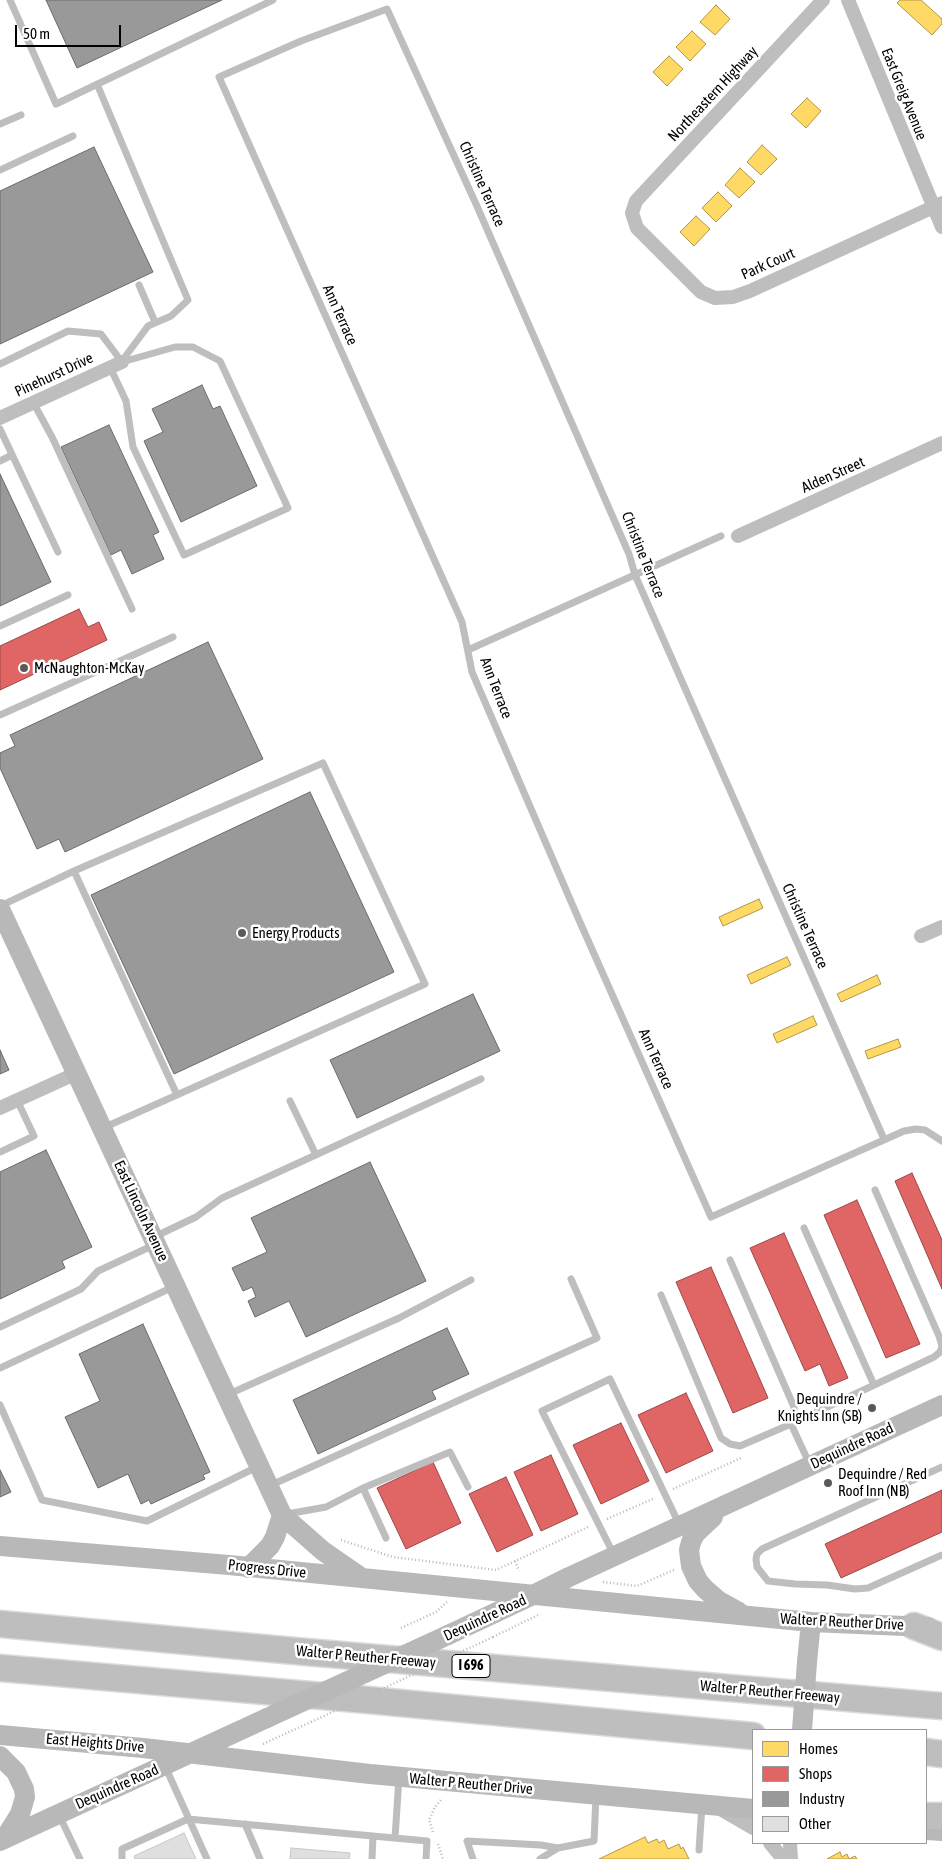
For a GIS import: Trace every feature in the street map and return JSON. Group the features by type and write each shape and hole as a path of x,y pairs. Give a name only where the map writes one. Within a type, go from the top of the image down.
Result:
{"highway":[{"name":"Walter P Reuther Freeway","path":"0,1624 942,1706"},
{"path":"914,1626 942,1637"},
{"path":"0,1668 752,1736"},
{"path":"927,1752 942,1754"},
{"path":"927,1816 942,1816"}],"main road":[{"name":"East Lincoln Avenue","path":"0,907 282,1515 323,1551 363,1579"},
{"name":"Dequindre Road","path":"2,1840 533,1596 614,1556 942,1405"},
{"path":"725,1506 695,1534 689,1550 690,1562 698,1581 705,1589 743,1615"},
{"path":"248,1568 270,1546 282,1515"},
{"name":"Progress Drive","path":"0,1546 533,1596"},
{"name":"Walter P Reuther Drive","path":"533,1596 812,1622 942,1628"},
{"path":"802,1729 812,1622"},
{"name":"East Heights Drive","path":"0,1735 190,1754"},
{"name":"Walter P Reuther Drive","path":"190,1754 399,1777 752,1809"},
{"path":"0,1756 16,1772 24,1789 25,1797 20,1814 2,1840"},
{"path":"927,1830 942,1831"}],"street":[{"name":"Northeastern Highway","path":"632,213 636,201 645,190 823,0"},
{"name":"East Greig Avenue","path":"848,0 938,204 942,227"},
{"name":"Park Court","path":"632,213 637,228 646,238 701,292 715,298 732,297 750,291 938,204"},
{"name":"Pinehurst Drive","path":"0,418 116,364"},
{"name":"Alden Street","path":"738,536 942,443"},
{"path":"921,936 942,927"},
{"path":"0,1108 76,1073"},
{"path":"707,1805 736,1816 752,1827"},
{"path":"771,1844 784,1859"},
{"path":"790,1844 791,1859"}],"lane":[{"path":"10,0 56,104 273,0"},
{"name":"Christine Terrace","path":"300,41 387,9 484,222 629,554 636,575 884,1139"},
{"name":"Ann Terrace","path":"300,41 219,77 462,622 472,672 579,920 711,1217 884,1139"},
{"path":"97,84 188,300 171,316 148,326 116,364"},
{"path":"0,124 22,115"},
{"path":"0,170 73,136"},
{"path":"138,285 155,322"},
{"path":"0,364 68,331 101,334 116,364 126,401 133,447 184,555 288,508 220,361 193,347 175,347 116,364"},
{"path":"33,402 52,437 132,609"},
{"path":"0,429 58,552"},
{"path":"0,461 12,455"},
{"path":"468,650 721,536"},
{"path":"0,626 68,595"},
{"path":"0,715 173,638"},
{"path":"0,907 74,872 323,762 425,984 102,1128"},
{"path":"74,872 177,1095"},
{"path":"0,1327 81,1289 98,1271 196,1217 222,1198 481,1080"},
{"path":"0,1152 34,1136 18,1100"},
{"path":"290,1101 316,1155"},
{"path":"884,1139 904,1131 916,1129 932,1133 942,1141"},
{"path":"662,1295 721,1438 730,1444 740,1446 934,1357 940,1352 942,1346 875,1190"},
{"path":"804,1228 874,1385"},
{"path":"730,1260 761,1327 794,1407 794,1417 791,1424 810,1465"},
{"path":"269,1486 597,1338 571,1279"},
{"path":"226,1396 399,1318 471,1280"},
{"path":"0,1368 176,1286"},
{"path":"614,1556 542,1411 610,1379 680,1527"},
{"path":"0,1404 42,1500 147,1521 259,1466"},
{"path":"282,1515 326,1506 363,1488 450,1452 468,1486"},
{"path":"942,1467 762,1549 757,1554 756,1559 757,1567 768,1581 828,1585 855,1589 868,1588 942,1555"},
{"path":"363,1488 386,1538"},
{"path":"165,1766 207,1859"},
{"path":"395,1838 399,1777"},
{"path":"540,1859 558,1848 594,1841 596,1795"},
{"path":"699,1850 707,1805"},
{"path":"58,1814 80,1859"},
{"path":"122,1859 122,1849 188,1819 427,1841 426,1859"},
{"path":"245,1824 260,1859"},
{"path":"372,1859 373,1836"},
{"path":"473,1859 466,1841 541,1845 558,1848"}],"path":[{"path":"341,1540 393,1557 496,1570 743,1457"},
{"path":"515,1562 519,1571"},
{"path":"603,1582 637,1586 683,1566"},
{"path":"401,1628 436,1612 452,1598"},
{"path":"261,1745 538,1615"},
{"path":"441,1800 435,1807 429,1820 444,1859"}],"building: Homes":[{"path":"900,0 921,0 942,19 942,24 932,35 897,3"},
{"path":"716,5 730,19 715,35 700,22"},
{"path":"692,31 706,44 690,61 676,47"},
{"path":"669,56 683,69 667,86 653,72"},
{"path":"807,98 821,111 806,128 791,114"},
{"path":"762,145 777,159 761,175 747,162"},
{"path":"740,168 755,182 739,198 725,185"},
{"path":"718,192 732,206 716,222 702,208"},
{"path":"696,216 710,229 694,246 680,232"},
{"path":"759,899 763,908 723,926 719,917"},
{"path":"787,957 791,965 751,984 747,975"},
{"path":"877,975 881,984 841,1002 837,994"},
{"path":"813,1016 817,1025 777,1043 773,1034"},
{"path":"898,1039 901,1047 868,1059 865,1051"},
{"path":"645,1837 648,1843 657,1839 659,1843 664,1840 668,1849 679,1844 681,1849 683,1847 689,1859 599,1859"},
{"path":"840,1852 842,1857 847,1854 849,1859 827,1859"}],"building: Shops":[{"name":"McNaughton-McKay","path":"79,609 88,627 99,622 107,640 0,690 0,646"},
{"path":"912,1173 942,1240 942,1289 895,1181"},
{"path":"857,1200 920,1344 886,1358 824,1215"},
{"path":"784,1233 848,1378 829,1386 820,1364 805,1371 750,1248"},
{"path":"711,1267 768,1398 733,1413 676,1282"},
{"path":"686,1393 713,1451 666,1473 638,1415"},
{"path":"621,1423 649,1481 601,1504 573,1445"},
{"path":"551,1455 578,1514 541,1531 514,1472"},
{"path":"433,1462 461,1523 406,1549 377,1488"},
{"path":"506,1477 533,1535 497,1552 469,1494"},
{"path":"942,1490 942,1532 841,1578 825,1544"}],"building: Industry":[{"path":"46,0 222,0 77,68"},
{"path":"94,147 153,272 0,344 0,191"},
{"path":"202,385 213,409 220,406 257,486 181,522 144,441 163,432 152,409"},
{"path":"109,425 159,532 153,535 164,559 132,574 121,550 111,555 61,447"},
{"path":"0,474 51,582 0,606"},
{"path":"208,642 263,759 65,852 59,839 37,849 0,768 0,753 15,746 10,735"},
{"name":"Energy Products","path":"310,792 394,972 174,1074 91,895"},
{"path":"473,994 500,1051 357,1118 330,1060"},
{"path":"0,1050 9,1070 0,1074"},
{"path":"46,1150 92,1247 62,1261 65,1268 0,1299 0,1172"},
{"path":"370,1162 426,1281 306,1337 289,1301 255,1317 248,1301 256,1297 252,1287 243,1291 232,1268 267,1252 251,1218"},
{"path":"143,1324 210,1472 203,1475 205,1479 151,1504 149,1500 141,1504 128,1474 98,1488 65,1417 100,1401 79,1354"},
{"path":"447,1328 469,1374 432,1391 436,1399 318,1454 293,1400"},
{"path":"0,1470 11,1492 0,1497"}],"building: Other":[{"path":"184,1833 196,1859 135,1859 134,1856"},
{"path":"291,1848 350,1853 349,1859 290,1859"}],"place":[{"name":"McNaughton-McKay","path":"24,668"},
{"name":"Energy Products","path":"242,933"},
{"name":"Dequindre / Knights Inn (SB)","path":"872,1408"},
{"name":"Dequindre / Red Roof Inn (NB)","path":"828,1483"}]}
